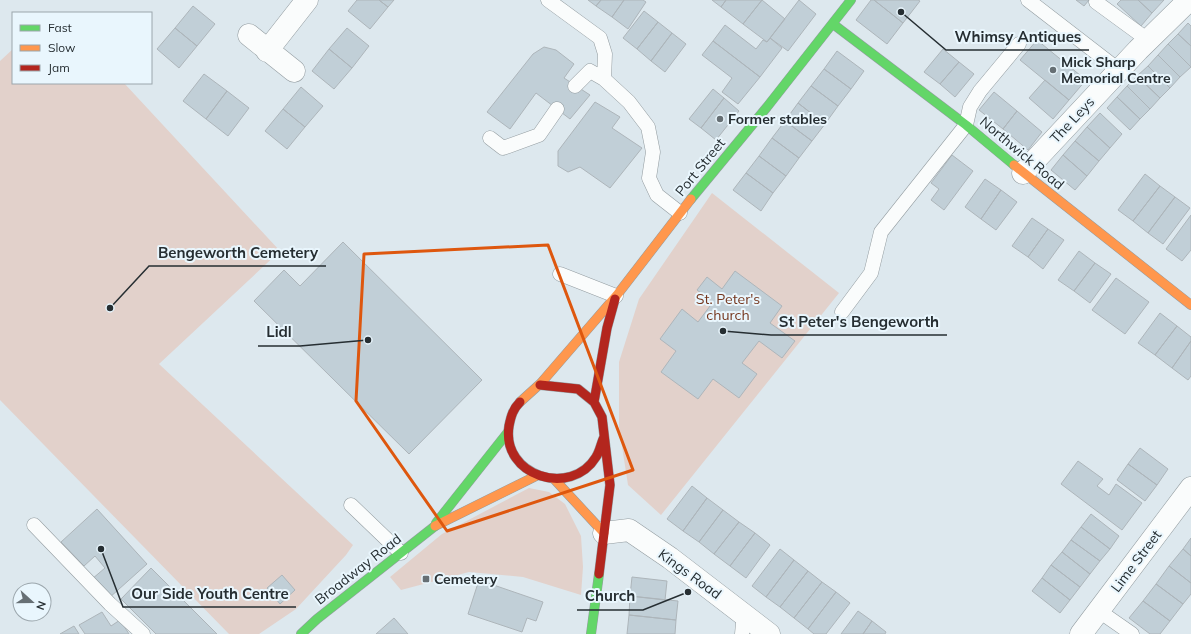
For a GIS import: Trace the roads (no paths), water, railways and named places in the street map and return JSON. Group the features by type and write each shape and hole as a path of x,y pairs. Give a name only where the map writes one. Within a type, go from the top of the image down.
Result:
{"main road":[{"name":"Port Street","path":"540,385 616,296 680,213 851,0"},
{"name":"Northwick Road","path":"833,24 950,115 966,125 1023,173 1191,305"},
{"name":"Port Street","path":"594,402 607,328 616,296"},
{"path":"591,634 610,485 602,417 594,402 578,389 540,385 521,399 511,416 508,432 512,452 523,467 536,476 555,480 578,475 596,459 604,437"},
{"name":"Broadway Road","path":"433,527 508,432"},
{"name":"Broadway Road","path":"301,634 317,619 433,527 536,476"},
{"path":"555,480 604,533"}],"street":[{"path":"268,51 307,0"},
{"name":"The Leys","path":"1023,173 1148,40 1189,0"},
{"path":"249,36 294,71"},
{"name":"Lime Street","path":"1081,634 1191,488"},
{"name":"Kings Road","path":"604,533 629,530 743,624 769,634"}],"lane":[{"path":"548,0 600,38 605,54 604,78"},
{"path":"1028,0 1120,70"},
{"path":"1096,2 1148,40"},
{"path":"842,312 871,273 881,232 966,125 970,107 980,91 1019,44"},
{"path":"575,86 588,71 590,71 604,78 629,102 648,127 653,152 649,178 657,195 680,213"},
{"path":"490,138 503,148 539,135 557,109"},
{"path":"560,274 616,296"},
{"path":"351,505 401,552"},
{"path":"34,525 110,604 143,634"},
{"path":"1099,611 1132,634"}],"place":[{"name":"Whimsy Antiques","path":"901,12"},
{"name":"Mick Sharp Memorial Centre","path":"1053,70"},
{"name":"Former stables","path":"720,119"},
{"name":"Bengeworth Cemetery","path":"110,308"},
{"name":"St Peter's Bengeworth","path":"723,331"},
{"name":"Lidl","path":"368,340"},
{"name":"Our Side Youth Centre","path":"101,549"},
{"name":"Cemetery","path":"426,579"},
{"name":"Church","path":"688,592"}],"park label":[{"name":"St. Peter's church","path":"728,308"}]}
